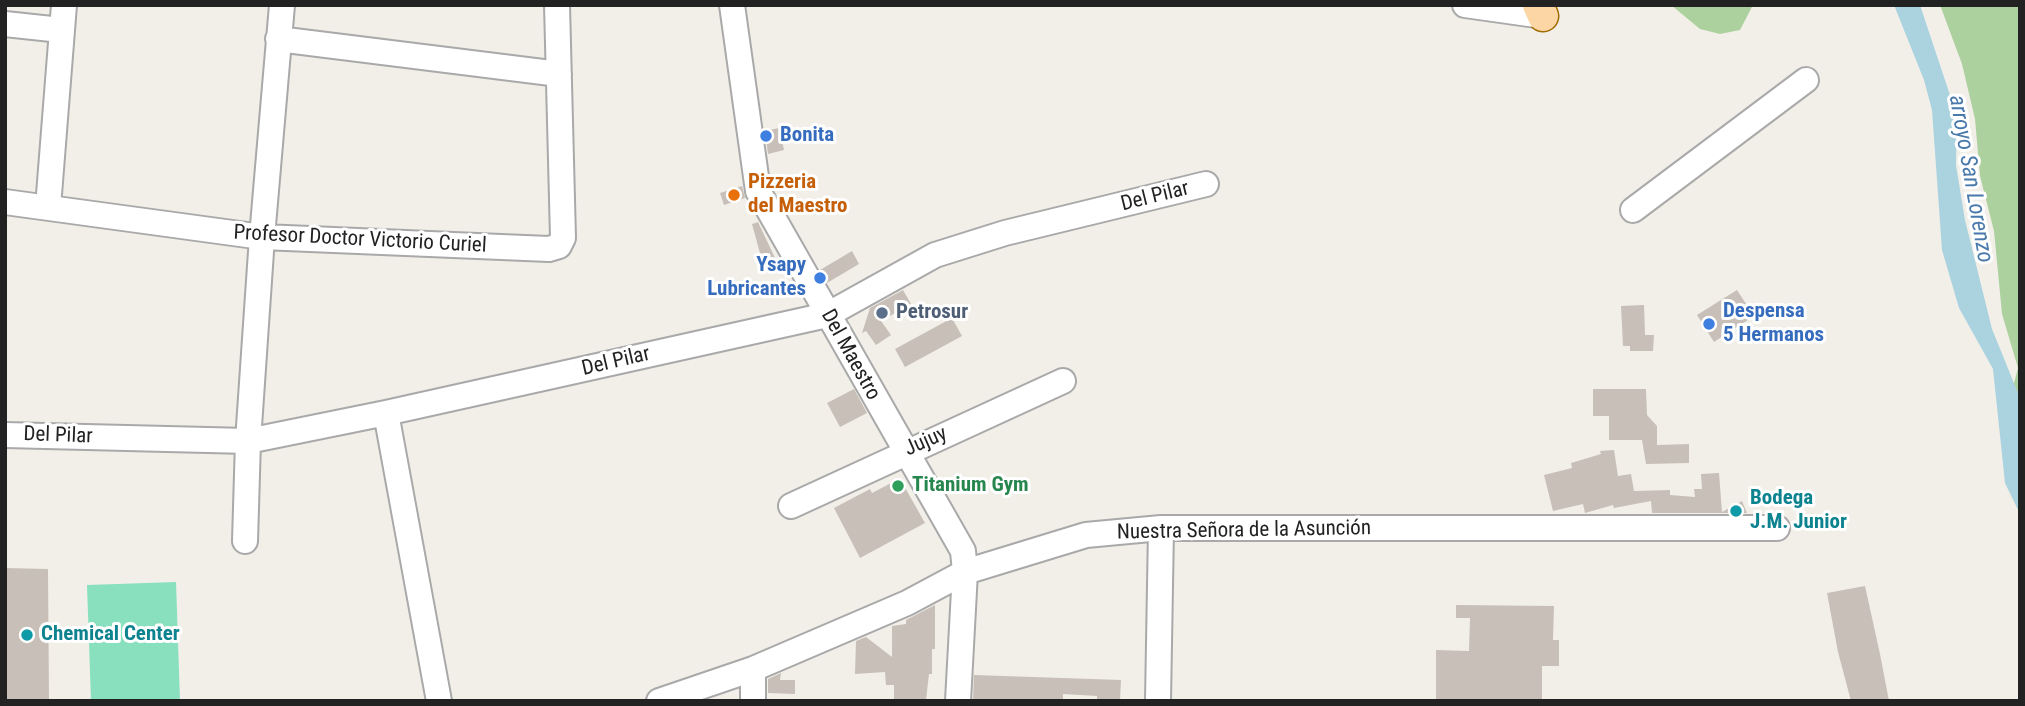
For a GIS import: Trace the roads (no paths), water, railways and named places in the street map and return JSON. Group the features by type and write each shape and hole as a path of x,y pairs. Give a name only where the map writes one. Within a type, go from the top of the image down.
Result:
{"street":[{"path":"246,541 248,441 282,5"},
{"path":"278,39 559,74 557,5"},
{"name":"Del Maestro","path":"732,5 758,191 905,452 959,541 965,572 958,701"},
{"path":"1465,5 1541,10"},
{"path":"5,24 62,17 48,207"},
{"name":"Profesor Doctor Victorio Curiel","path":"5,202 262,237 549,249 559,246 563,238 559,74"},
{"path":"1633,210 1806,80"},
{"name":"Del Pilar","path":"5,435 248,441 386,413 827,315 935,255 1005,233 1206,184"},
{"name":"Jujuy","path":"792,506 1063,381"},
{"path":"386,413 439,701"},
{"path":"1158,701 1161,528"},
{"name":"Nuestra Señora de la Asunción","path":"659,701 753,669 907,603 965,572 1086,535 1161,528 1777,528"},
{"path":"753,669 753,701"}],"water":[{"path":"1894,5 1920,5 1957,116 1956,165 1965,220 1992,329 2020,398 2020,514 2005,483 1993,369 1959,308 1942,250 1932,110 1924,80"}],"place":[{"name":"Bonita","path":"766,136"},
{"name":"Pizzeria del Maestro","path":"734,195"},
{"name":"Ysapy Lubricantes","path":"820,278"},
{"name":"Petrosur","path":"882,313"},
{"name":"Despensa 5 Hermanos","path":"1709,324"},
{"name":"Titanium Gym","path":"898,486"},
{"name":"Bodega J.M. Junior","path":"1736,511"},
{"name":"Chemical Center","path":"27,635"}],"water label":[{"name":"arroyo San Lorenzo","path":"1970,179"}]}
